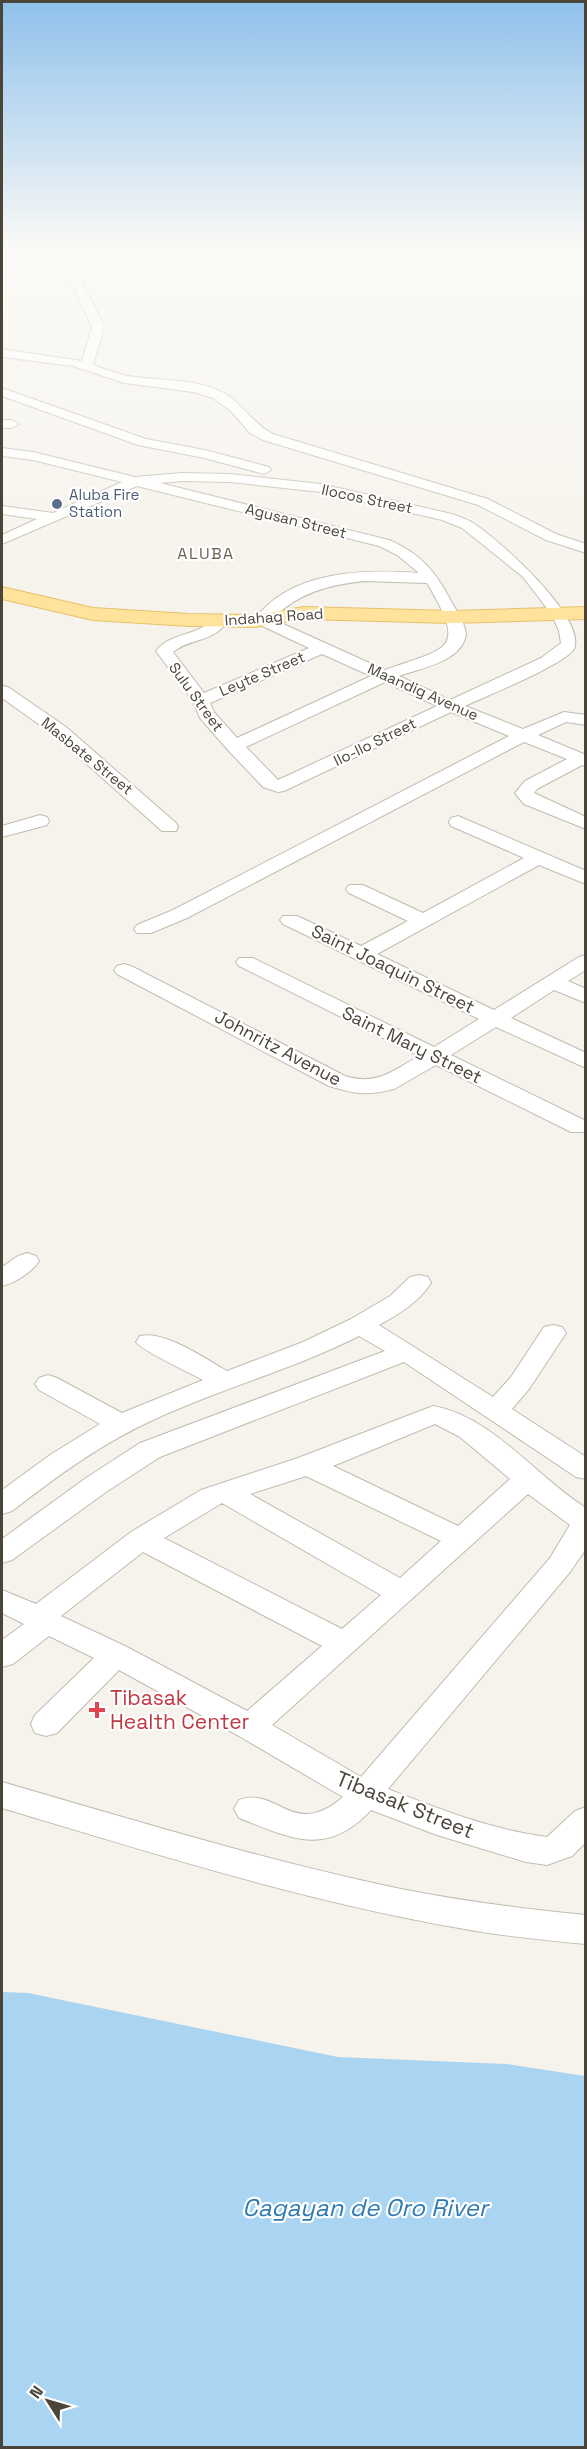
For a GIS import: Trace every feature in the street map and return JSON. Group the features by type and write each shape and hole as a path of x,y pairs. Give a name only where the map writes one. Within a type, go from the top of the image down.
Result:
{"main road":[{"name":"Indahag Road","path":"2,593 93,614 220,621 262,620 304,613 452,617 585,613"}],"street":[{"path":"82,364 124,380 194,388 218,394 236,408 255,430 268,437 483,502 551,537 585,549"},
{"path":"2,392 84,419 132,439 237,462 321,488"},
{"name":"Agusan Street","path":"2,452 33,456 384,543 410,556 432,579 452,617 458,635 457,640 448,651 384,676"},
{"name":"Ilocos Street","path":"136,481 182,477 230,478 321,488 447,517 467,525 528,574 559,614"},
{"path":"2,540 136,481"},
{"path":"2,510 53,517"},
{"path":"262,620 278,603 306,590 339,579 364,575 432,579"},
{"name":"Ilo-Ilo Street","path":"278,787 547,661 566,649 569,638 559,614"},
{"name":"Maandig Avenue","path":"262,620 450,706 583,760"},
{"name":"Sulu Street","path":"220,621 212,632 174,644 164,651 201,701 206,714 269,783 278,787"},
{"name":"Leyte Street","path":"201,701 324,647"},
{"path":"234,746 384,676"},
{"name":"Masbate Street","path":"2,691 60,731 169,827"},
{"path":"144,929 180,914 522,735 564,717 585,720"},
{"path":"583,760 526,789 525,797 585,824"},
{"path":"2,832 40,821"},
{"path":"458,822 585,878"},
{"path":"362,954 539,857"},
{"path":"356,889 423,920"},
{"name":"Saint Joaquin Street","path":"290,920 585,1062"},
{"name":"Johnritz Avenue","path":"124,970 195,1005 323,1074 351,1086 369,1088 386,1084 435,1056 585,961"},
{"name":"Saint Mary Street","path":"246,962 579,1127"},
{"path":"553,982 585,997"},
{"path":"2,1278 27,1262"},
{"path":"7,1492 78,1449 164,1404 294,1356 360,1325 408,1297 419,1283"},
{"path":"360,1325 406,1352 585,1470"},
{"path":"496,1412 520,1383 552,1333"},
{"path":"149,1342 181,1356 226,1382"},
{"path":"2,1553 96,1485 150,1450 406,1352"},
{"path":"48,1384 122,1425"},
{"path":"2,1656 141,1539 211,1497 308,1466 433,1415 445,1416 462,1425 527,1479 585,1522 575,1543 560,1565 397,1753 366,1794 338,1819 318,1828 291,1824 250,1809"},
{"path":"308,1466 461,1539"},
{"path":"250,1727 527,1479"},
{"path":"224,1492 402,1593"},
{"path":"141,1539 345,1644"},
{"name":"Tibasak Street","path":"2,1601 116,1655 250,1727 366,1794 437,1822 526,1848 547,1851 561,1846 585,1820"},
{"path":"46,1724 116,1655"},
{"path":"2,1795 296,1877 381,1898 460,1914 585,1930"}],"water":[{"name":"Cagayan de Oro River","path":"2,1992 28,1993 338,2057 506,2064 585,2076 585,2447 2,2447"}],"place":[{"name":"Aluba Fire Station","path":"57,504"},
{"name":"Tibasak Health Center","path":"97,1710"}],"district":[{"name":"ALUBA","path":"206,553"}]}
